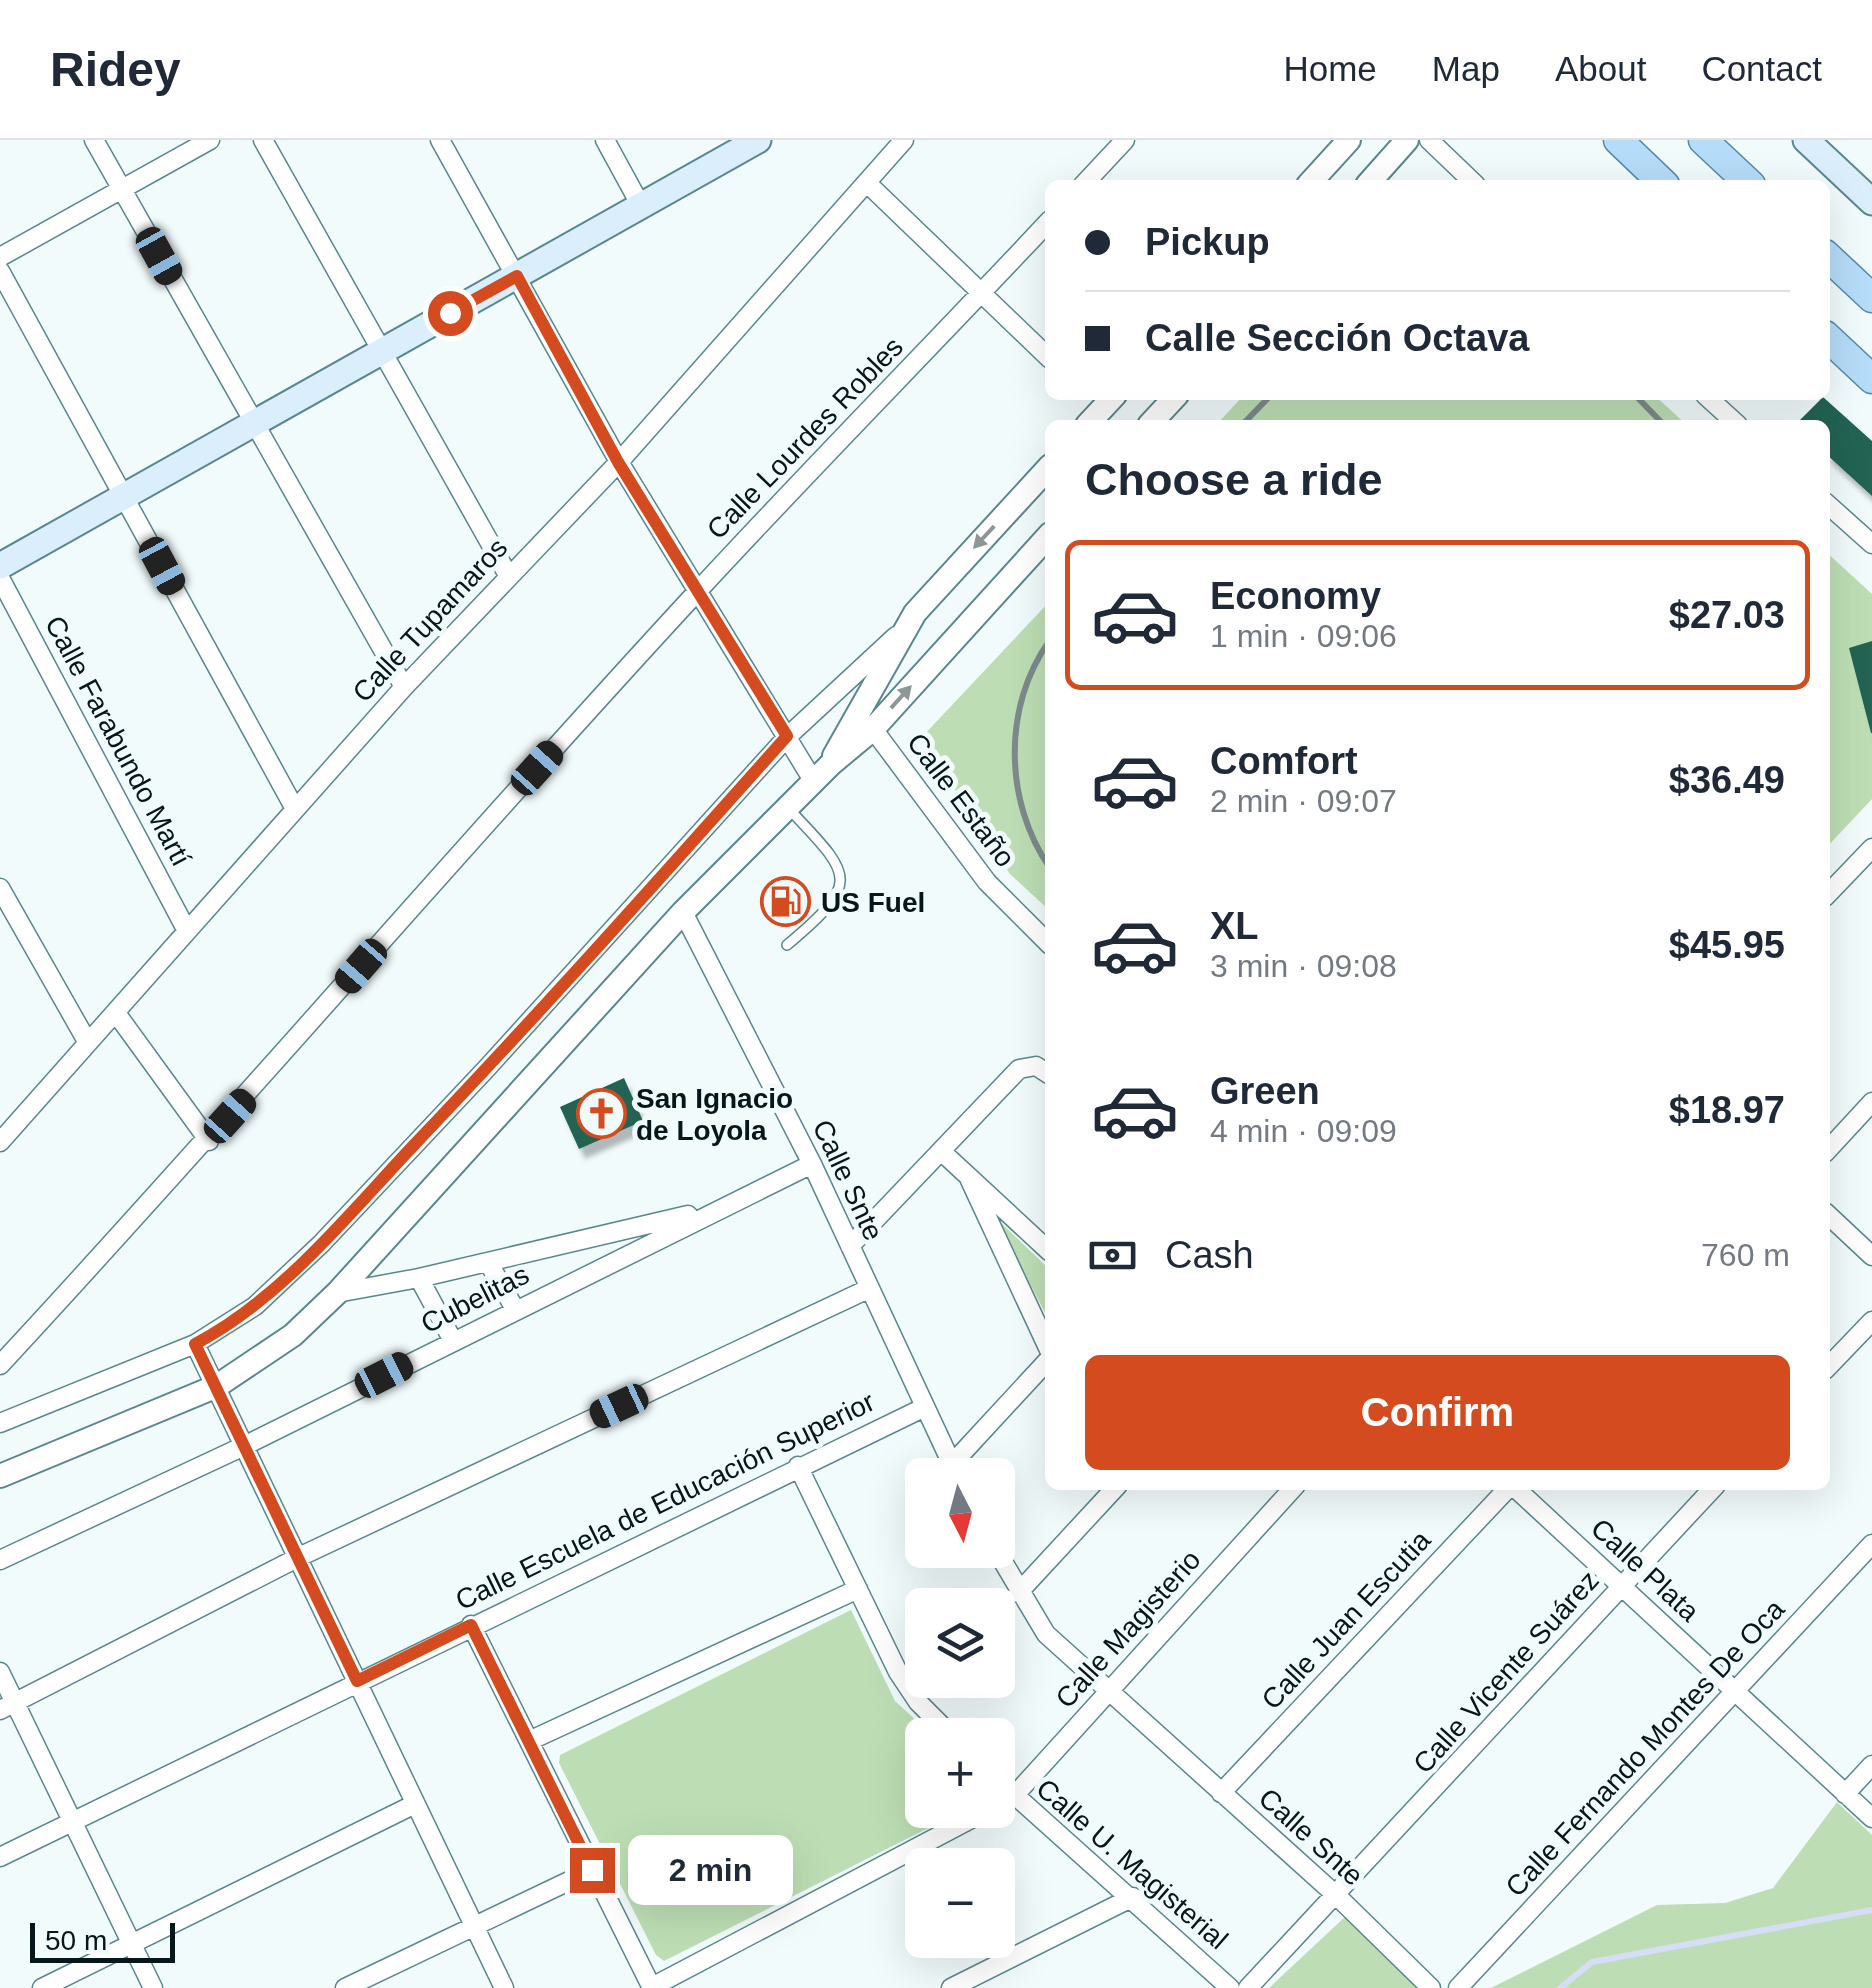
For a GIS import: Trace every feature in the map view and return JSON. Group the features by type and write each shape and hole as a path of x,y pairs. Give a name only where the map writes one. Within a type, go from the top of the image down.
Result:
{"main road":[{"path":"0,566 758,140"},
{"path":"1618,140 1660,180"},
{"path":"1703,140 1746,180"},
{"path":"1808,141 1872,202"},
{"path":"1830,259 1872,298"},
{"path":"1830,340 1872,379"}],"street":[{"path":"94,140 252,425 404,686"},
{"path":"0,257 210,140"},
{"path":"263,140 508,575"},
{"path":"440,140 618,462 814,782"},
{"path":"605,140 641,206"},
{"name":"Calle Tupamaros","path":"0,1142 404,686 618,462 904,140"},
{"path":"1087,180 1124,140"},
{"path":"1312,180 1349,140"},
{"path":"1372,180 1408,140"},
{"path":"1430,140 1471,180"},
{"path":"1329,180 1332,158"},
{"path":"868,183 1045,354"},
{"name":"Calle Lourdes Robles","path":"0,1364 209,1140 431,885 697,592 1045,225"},
{"path":"0,271 295,810"},
{"path":"1154,420 1172,400"},
{"path":"1710,400 1732,420"},
{"path":"0,1423 195,1344 255,1306 321,1244 488,1068 787,736 902,630 1045,472"},
{"path":"1830,506 1872,544"},
{"path":"0,1476 216,1386 293,1335 338,1292 683,912 831,764 873,728 1045,539"},
{"name":"Calle Farabundo Martí","path":"0,578 188,931"},
{"path":"831,764 902,630"},
{"name":"Calle Estaño","path":"873,728 987,882 1045,940"},
{"path":"1830,893 1872,848"},
{"path":"0,888 88,1043"},
{"name":"Calle Snte","path":"683,912 812,1164 949,1458"},
{"path":"116,1013 209,1140"},
{"path":"850,1246 1019,1069 1036,1066 1045,1072"},
{"path":"1830,1148 1872,1102"},
{"path":"941,1151 1045,1247"},
{"name":"Cubelitas","path":"0,1560 246,1444 812,1164"},
{"path":"968,1176 1045,1344"},
{"path":"338,1292 419,1278 718,1208"},
{"path":"1830,1217 1872,1256"},
{"path":"488,1262 515,1309"},
{"path":"419,1278 453,1340"},
{"path":"8,1706 299,1557 868,1289"},
{"path":"1830,1365 1872,1320"},
{"path":"195,1344 504,1988"},
{"path":"965,1458 1045,1361"},
{"name":"Calle Escuela de Educación Superior","path":"0,1857 923,1408"},
{"path":"798,1466 906,1687 935,1718"},
{"path":"1018,1593 1113,1490"},
{"name":"Calle Magisterio","path":"1015,1791 1291,1490"},
{"name":"Calle Juan Escutia","path":"1222,1793 1507,1490"},
{"name":"Calle Plata","path":"1518,1490 1872,1818"},
{"name":"Calle Vicente Suárez","path":"1248,1988 1338,1897 1711,1490"},
{"name":"Calle Fernando Montes De Oca","path":"1458,1988 1872,1544"},
{"name":"Calle Snte","path":"1005,1568 1046,1634 1338,1897 1431,1988"},
{"path":"529,1742 858,1588"},
{"path":"471,1625 652,1988 954,1828"},
{"path":"0,1672 8,1706 74,1820 154,1988"},
{"path":"1846,1794 1872,1765"},
{"path":"42,1988 415,1804"},
{"name":"Calle U. Magisterial","path":"1015,1808 1133,1897 1230,1988"},
{"path":"345,1988 472,1924 592,1870"},
{"path":"951,1988 1133,1897"}],"lane":[{"path":"787,945 834,902 842,873 837,861 788,808"}],"green space":[{"path":"1239,400 1660,400 1682,420 1221,420"},
{"path":"1830,556 1872,594 1872,799 1830,844"},
{"path":"1045,606 1045,906 1010,874 921,738"},
{"path":"994,1216 1045,1265 1045,1313"},
{"path":"851,1610 895,1701 914,1718 905,1718 905,1828 928,1828 664,1961 656,1955 559,1763 560,1755"},
{"path":"1837,1802 1872,1835 1872,1988 1491,1988 1657,1905 1725,1903 1773,1888"},
{"path":"1347,1915 1421,1988 1269,1988"}],"building":[{"path":"1820,400 1826,400 1872,441 1872,496 1830,458 1830,420 1800,420"},
{"path":"1872,641 1872,733 1871,733 1849,648"},
{"name":"San Ignacio de Loyola","path":"624,1078 643,1121 579,1149 560,1107"}],"waterway":[{"path":"1560,1988 1592,1962 1872,1910"}],"railway":[{"path":"1247,420 1266,400"},
{"path":"1640,400 1659,420"},
{"path":"1045,648 1023,694 1015,754 1024,814 1045,859"}],"place":[{"name":"US Fuel","path":"786,902"},
{"name":"San Ignacio de Loyola","path":"601,1114"}],"route":[{"path":"450,313 517,276 618,462 787,736 488,1068 321,1244 255,1306 195,1344 357,1681 471,1625 592,1870"}]}
